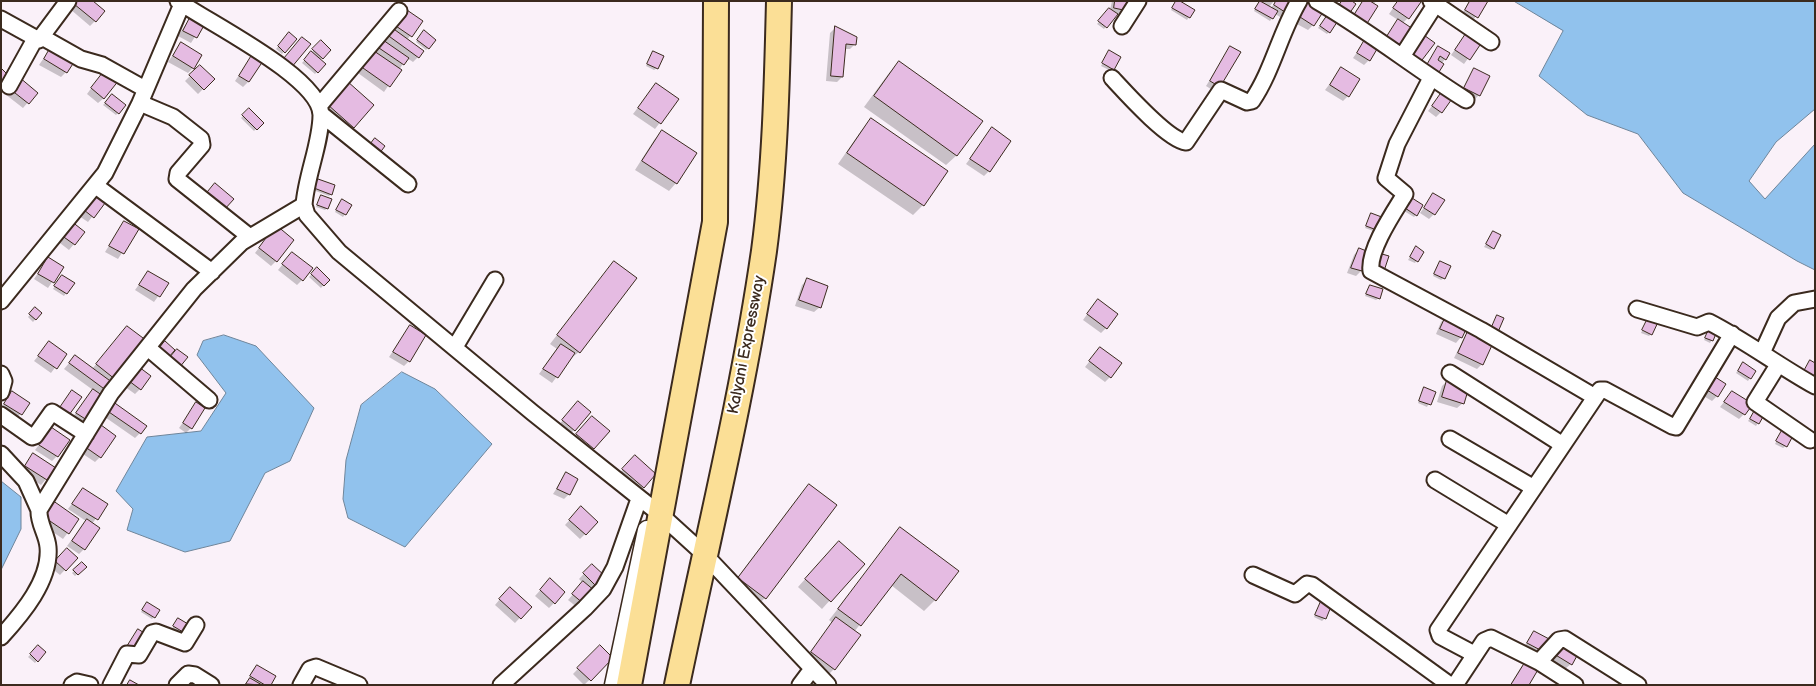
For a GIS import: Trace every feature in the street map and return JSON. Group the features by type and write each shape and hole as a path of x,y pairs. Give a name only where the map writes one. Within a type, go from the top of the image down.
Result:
{"highway":[{"path":"629,685 650,508 710,254 715,222 716,1"},
{"name":"Kalyani Expressway","path":"677,685 750,335 764,248 774,136 779,1"}],"street":[{"path":"9,86 39,38 68,1"},
{"path":"1122,26 1138,1"},
{"path":"1112,78 1148,116 1179,140 1186,142 1221,90 1247,102 1252,101 1262,85 1285,27 1299,1"},
{"path":"1317,1 1403,55 1431,78 1466,100"},
{"path":"1,301 105,173 142,96 180,3 262,52 289,74 320,110 408,184"},
{"path":"1403,55 1433,3 1491,42"},
{"path":"399,11 320,110 304,205 307,215 339,252 705,554 828,685"},
{"path":"1,19 81,59 102,65 201,139 202,144 178,173 177,179 250,237"},
{"path":"1431,78 1397,144 1386,178 1405,194 1378,242 1371,271 1481,330 1595,397"},
{"path":"96,186 212,272"},
{"path":"39,510 111,393 194,289 242,242 304,205"},
{"path":"455,347 495,280"},
{"path":"1762,354 1778,318 1794,303 1815,299"},
{"path":"1637,309 1697,327 1709,322 1732,334 1778,365 1815,386"},
{"path":"1474,654 1440,636 1438,631 1600,390 1605,390 1676,427 1732,334"},
{"path":"148,348 209,400"},
{"path":"1778,365 1754,402 1810,440"},
{"path":"1450,373 1563,445"},
{"path":"1,374 4,381 1,392"},
{"path":"1,415 32,437 35,436 52,412 86,434"},
{"path":"1450,439 1534,488"},
{"path":"1,454 26,481 39,510 39,520 48,546 46,570 19,615 1,637"},
{"path":"1435,480 1509,525"},
{"path":"501,685 603,589 614,566 650,508"},
{"path":"614,685 650,508"},
{"path":"1254,575 1295,594 1307,584 1315,587 1450,685"},
{"path":"111,685 127,654 139,655 152,633 156,632 185,643 196,625"},
{"path":"1455,685 1474,654 1484,641 1491,638 1538,662 1575,685"},
{"path":"1538,662 1559,640 1565,639 1638,685"},
{"path":"301,685 310,670 316,667 359,685"},
{"path":"800,685 812,669"},
{"path":"177,685 188,674 195,675 211,685"},
{"path":"72,685 77,682 90,685"}],"water":[{"path":"1514,1 1815,1 1815,109 1776,142 1749,181 1765,199 1815,144 1815,270 1683,193 1638,134 1587,115 1539,76 1563,31"},
{"path":"224,335 256,346 314,408 290,461 265,473 230,541 185,552 127,530 133,509 116,491 147,437 201,431 226,393 197,355 203,341"},
{"path":"402,372 435,389 492,444 405,547 348,518 343,499 346,460 361,405"},
{"path":"1,481 21,497 21,529 1,570"}],"building":[{"path":"76,1 93,1 105,11 96,22 74,4"},
{"path":"1115,1 1130,1 1128,11 1114,8"},
{"path":"1176,1 1180,1 1195,10 1190,18 1172,8"},
{"path":"1260,1 1278,11 1273,19 1255,9"},
{"path":"1276,1 1296,1 1288,14 1274,5"},
{"path":"1342,1 1352,1 1356,4 1349,14 1338,7"},
{"path":"1363,1 1370,1 1378,6 1366,25 1353,17"},
{"path":"1398,1 1421,2 1409,19 1393,8"},
{"path":"1470,1 1488,1 1478,18 1465,10"},
{"path":"1308,3 1323,12 1314,26 1300,17"},
{"path":"404,8 423,21 412,37 393,24"},
{"path":"1109,8 1118,14 1107,28 1098,21"},
{"path":"193,12 207,20 197,38 183,31"},
{"path":"1329,13 1339,19 1330,33 1320,26"},
{"path":"1398,19 1416,31 1404,49 1386,38"},
{"path":"835,26 857,37 856,45 846,44 843,77 831,76"},
{"path":"391,27 424,51 419,58 386,34"},
{"path":"1469,29 1484,39 1470,60 1455,50"},
{"path":"424,30 436,40 429,49 417,40"},
{"path":"289,32 297,39 285,53 278,46"},
{"path":"1421,33 1435,43 1419,64 1406,54"},
{"path":"1367,36 1380,44 1370,61 1357,53"},
{"path":"302,37 311,44 291,68 282,61"},
{"path":"321,40 331,50 323,59 312,49"},
{"path":"383,40 409,58 404,65 379,48"},
{"path":"181,42 202,55 194,69 173,56"},
{"path":"52,45 76,59 67,73 44,59"},
{"path":"1230,46 1241,52 1220,87 1210,81"},
{"path":"1438,46 1450,53 1446,60 1440,56 1438,60 1444,64 1439,72 1427,65"},
{"path":"1109,50 1121,57 1114,70 1102,63"},
{"path":"311,51 326,64 318,73 304,60"},
{"path":"374,51 402,70 390,87 363,68"},
{"path":"653,51 664,56 658,69 647,64"},
{"path":"252,55 263,61 249,82 239,76"},
{"path":"899,61 983,121 957,156 874,96"},
{"path":"200,65 215,79 204,90 189,75"},
{"path":"1341,67 1360,79 1349,97 1330,85"},
{"path":"1,68 10,77 1,86"},
{"path":"1474,68 1490,76 1480,96 1464,88"},
{"path":"105,70 119,80 104,99 91,88"},
{"path":"19,77 38,93 29,104 10,89"},
{"path":"347,81 374,105 354,128 327,104"},
{"path":"656,83 679,99 661,124 638,108"},
{"path":"1444,89 1454,96 1442,113 1432,106"},
{"path":"112,94 126,105 119,114 105,103"},
{"path":"249,108 264,123 257,130 242,115"},
{"path":"871,118 948,171 924,206 847,153"},
{"path":"992,127 1011,141 990,172 970,159"},
{"path":"662,130 697,153 677,184 642,161"},
{"path":"375,138 385,146 379,154 369,146"},
{"path":"318,179 335,185 332,195 314,188"},
{"path":"215,183 234,199 224,210 206,194"},
{"path":"98,191 108,199 94,218 84,210"},
{"path":"1433,193 1445,200 1435,215 1424,208"},
{"path":"321,195 332,199 328,209 317,205"},
{"path":"1412,198 1423,205 1417,216 1405,208"},
{"path":"342,199 352,205 346,215 336,210"},
{"path":"1371,213 1387,219 1382,232 1366,226"},
{"path":"71,221 85,232 75,245 61,235"},
{"path":"124,221 139,229 124,254 109,246"},
{"path":"276,225 294,240 277,262 259,248"},
{"path":"1493,231 1501,235 1494,249 1486,244"},
{"path":"1416,246 1424,252 1418,262 1410,257"},
{"path":"1359,248 1369,252 1362,271 1351,268"},
{"path":"292,252 313,268 303,281 282,264"},
{"path":"1382,254 1389,256 1384,271 1377,268"},
{"path":"48,257 64,267 54,283 38,274"},
{"path":"614,261 637,278 580,353 557,335"},
{"path":"1440,261 1451,266 1445,279 1434,274"},
{"path":"317,267 330,280 324,286 311,274"},
{"path":"148,271 169,283 160,297 139,285"},
{"path":"62,275 75,283 67,294 54,286"},
{"path":"807,278 828,286 821,308 799,300"},
{"path":"1370,285 1383,289 1380,299 1366,294"},
{"path":"1098,299 1118,314 1107,329 1087,314"},
{"path":"35,307 42,313 36,320 29,314"},
{"path":"1497,315 1504,318 1498,332 1491,329"},
{"path":"1446,316 1468,325 1462,338 1440,329"},
{"path":"1649,316 1659,320 1652,335 1642,330"},
{"path":"410,325 426,335 410,362 393,352"},
{"path":"127,326 147,341 116,380 96,364"},
{"path":"1710,327 1717,331 1713,341 1705,338"},
{"path":"1468,331 1493,343 1483,365 1458,353"},
{"path":"49,341 67,354 57,369 38,356"},
{"path":"165,341 175,350 168,358 158,350"},
{"path":"561,344 575,353 558,378 543,369"},
{"path":"1100,347 1122,363 1111,378 1089,361"},
{"path":"177,349 188,357 179,368 168,360"},
{"path":"75,355 113,383 107,391 69,363"},
{"path":"1810,360 1815,363 1815,381 1803,373"},
{"path":"1743,362 1756,371 1751,379 1738,371"},
{"path":"135,364 151,376 141,390 125,378"},
{"path":"1712,375 1726,384 1718,397 1704,388"},
{"path":"1447,380 1469,387 1464,404 1442,397"},
{"path":"1424,387 1436,392 1431,405 1419,401"},
{"path":"93,389 106,398 90,422 76,413"},
{"path":"72,390 82,397 69,415 59,409"},
{"path":"12,391 30,403 22,415 4,404"},
{"path":"1732,391 1753,404 1745,415 1724,402"},
{"path":"112,401 147,426 141,434 106,410"},
{"path":"578,401 591,412 575,431 562,420"},
{"path":"196,402 205,408 192,429 183,423"},
{"path":"1755,410 1764,415 1759,424 1750,419"},
{"path":"592,416 610,431 594,449 576,434"},
{"path":"97,422 116,436 101,458 81,444"},
{"path":"1785,425 1796,430 1787,447 1776,441"},
{"path":"51,427 70,440 58,457 39,445"},
{"path":"33,453 56,468 47,480 25,466"},
{"path":"635,455 656,474 644,488 622,469"},
{"path":"566,472 578,479 570,495 557,489"},
{"path":"809,484 837,505 766,599 738,578"},
{"path":"83,488 108,504 98,520 72,504"},
{"path":"52,500 79,519 69,534 41,515"},
{"path":"581,506 598,522 586,535 569,520"},
{"path":"87,519 100,528 85,550 72,541"},
{"path":"900,527 959,571 936,601 901,574 861,626 838,609"},
{"path":"839,541 865,564 831,602 805,579"},
{"path":"67,548 78,558 66,571 55,561"},
{"path":"82,562 87,567 78,575 73,570"},
{"path":"592,564 606,577 597,587 583,573"},
{"path":"550,578 565,592 555,604 540,590"},
{"path":"583,581 595,591 584,604 572,594"},
{"path":"510,587 532,607 521,619 499,599"},
{"path":"1322,599 1332,604 1326,619 1315,615"},
{"path":"147,602 160,610 155,618 142,610"},
{"path":"836,617 861,635 835,670 811,652"},
{"path":"178,618 193,627 188,635 173,626"},
{"path":"138,629 149,636 139,652 128,645"},
{"path":"1534,631 1551,640 1544,652 1527,643"},
{"path":"1561,642 1579,652 1572,665 1554,654"},
{"path":"38,645 46,652 38,662 30,654"},
{"path":"600,645 613,658 591,681 577,668"},
{"path":"1526,661 1539,668 1529,685 1511,685"},
{"path":"257,665 276,676 271,685 265,685 250,676"},
{"path":"250,678 262,685 246,684"},
{"path":"130,680 139,685 127,685"}]}
